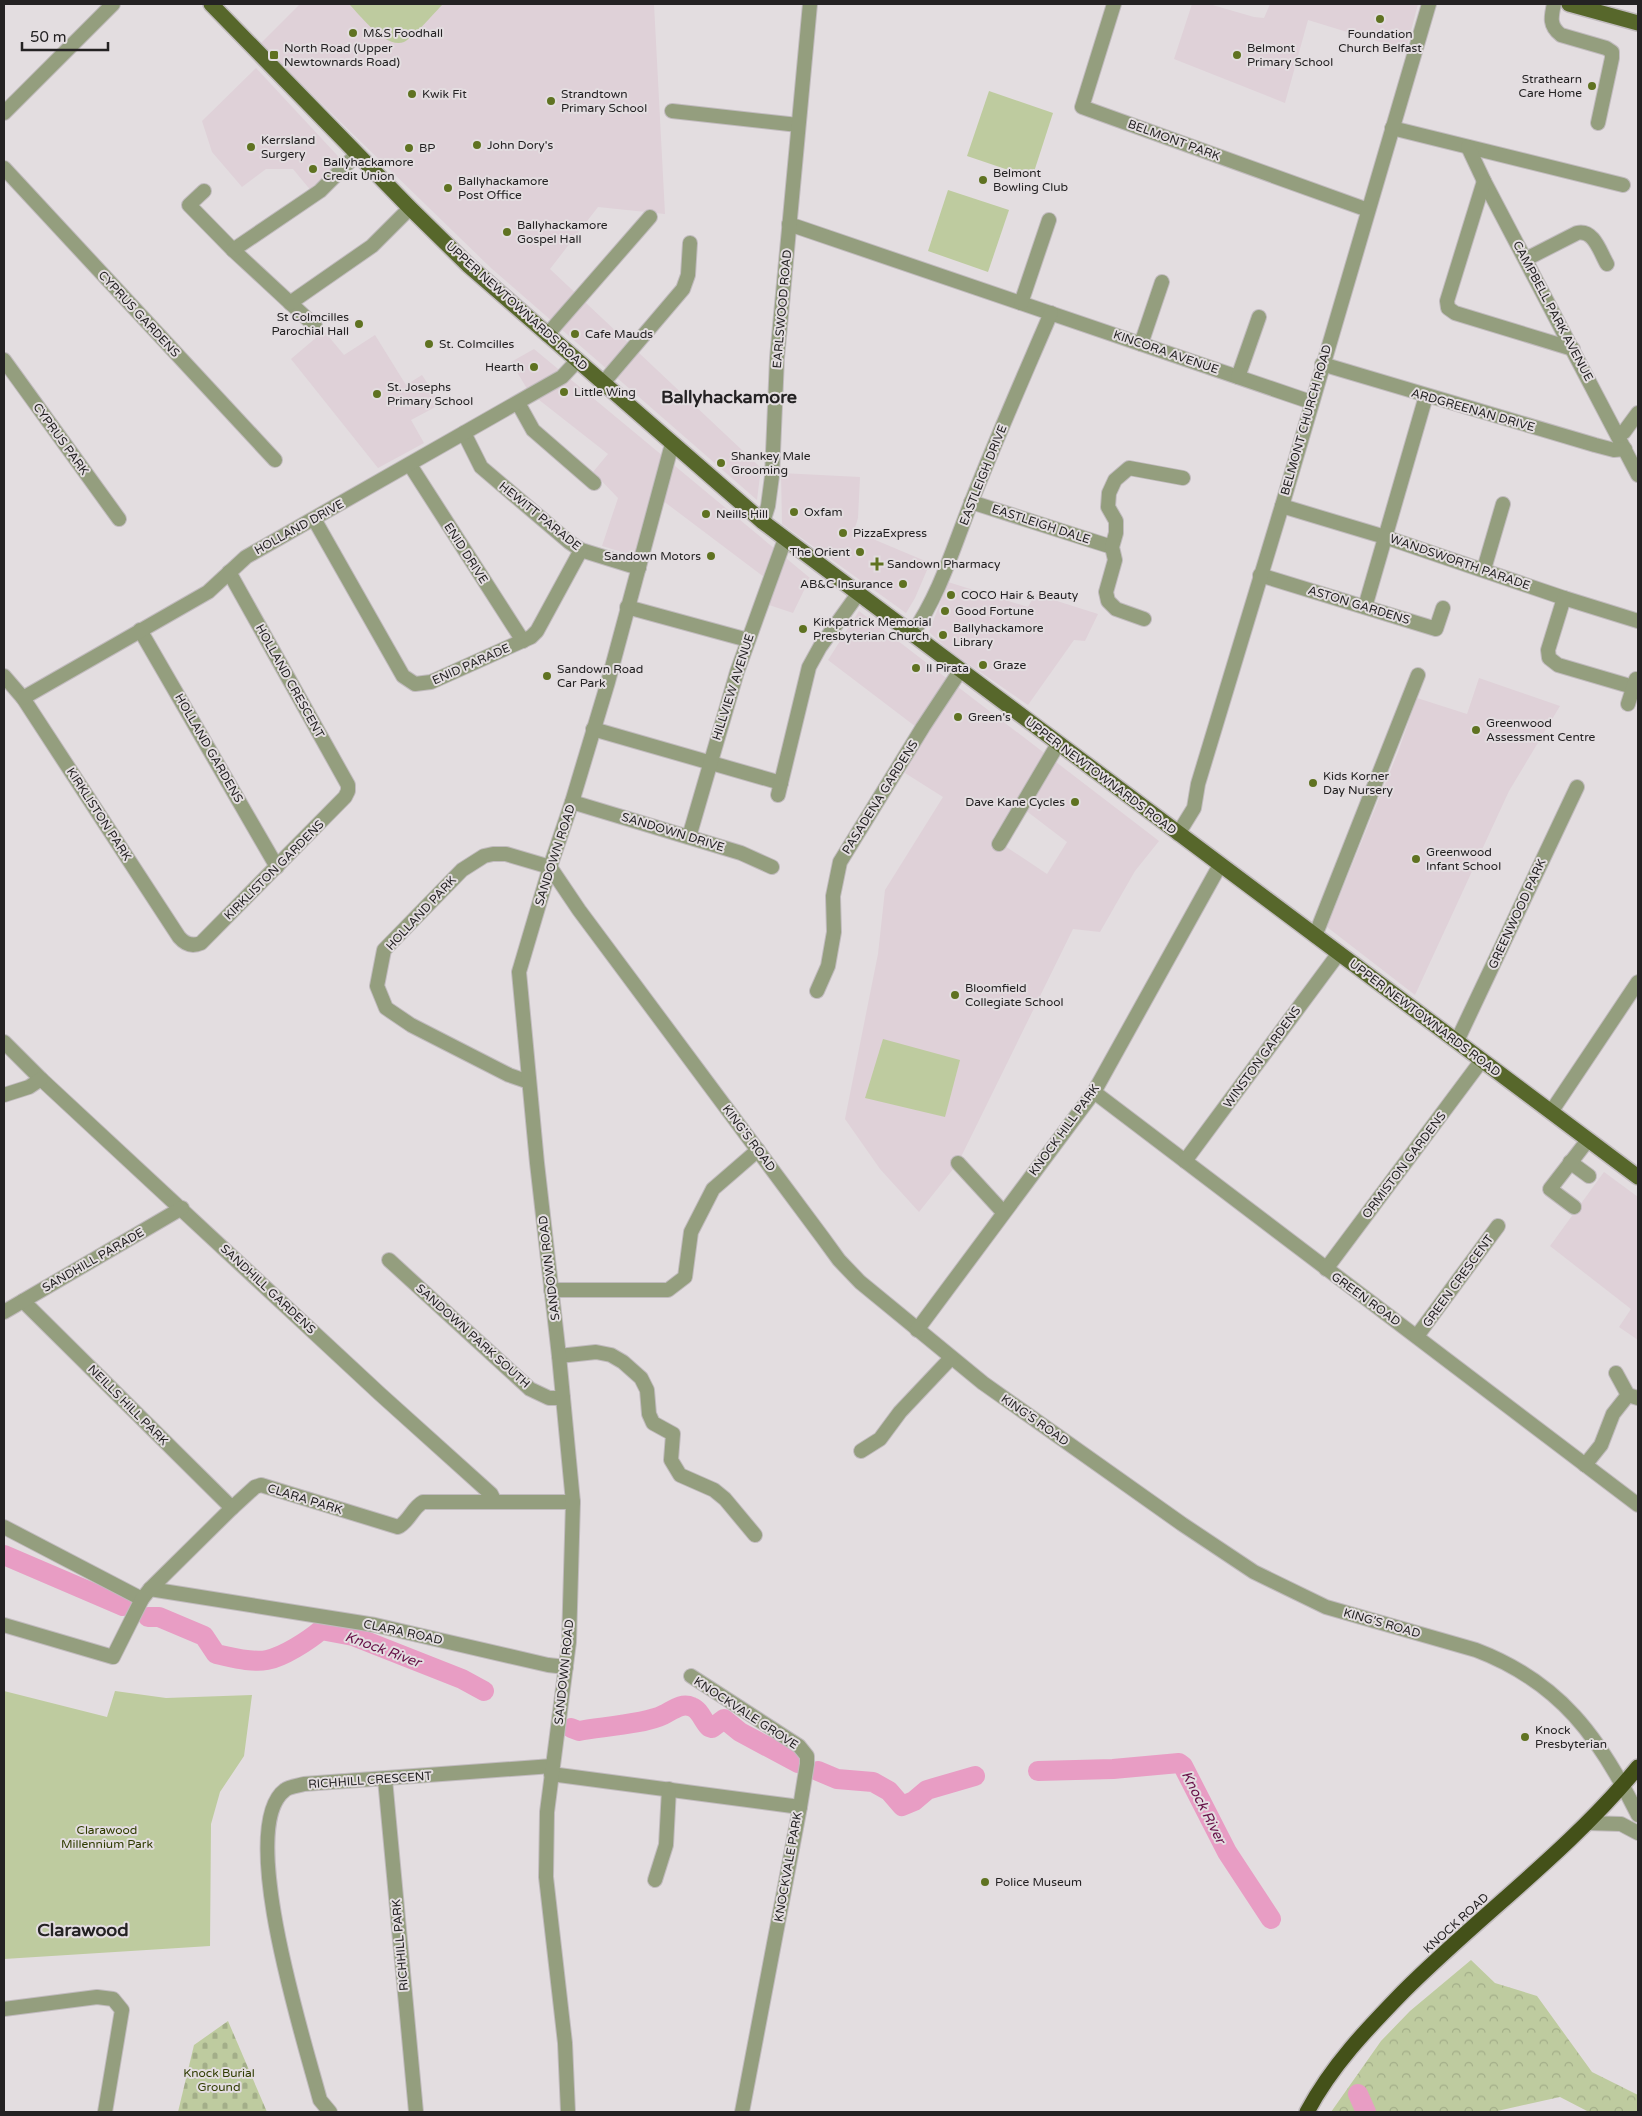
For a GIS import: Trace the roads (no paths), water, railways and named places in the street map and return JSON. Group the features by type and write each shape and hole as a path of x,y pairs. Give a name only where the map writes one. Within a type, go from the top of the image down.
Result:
{"highway":[{"name":"KNOCK ROAD","path":"1307,2112 1343,2056 1380,2014 1419,1976 1558,1853 1638,1767"}],"main road":[{"name":"UPPER NEWTOWNARDS ROAD","path":"211,4 410,208 468,264 763,522 1638,1177"},
{"path":"1569,4 1638,23"}],"street":[{"path":"4,113 113,4"},
{"name":"EARLSWOOD ROAD","path":"763,522 768,506 772,476 777,358 810,4"},
{"name":"BELMONT PARK","path":"1114,4 1082,107 1368,210"},
{"name":"BELMONT CHURCH ROAD","path":"1178,834 1194,808 1198,784 1282,506 1322,364 1429,4"},
{"path":"1554,4 1551,24 1560,35 1606,48 1612,52 1598,123"},
{"path":"672,111 798,125"},
{"path":"1392,128 1623,185"},
{"name":"CAMPBELL PARK AVENUE","path":"1468,147 1638,475"},
{"path":"233,250 320,191 357,154"},
{"name":"CYPRUS GARDENS","path":"4,168 275,460"},
{"path":"1484,181 1447,301 1448,308 1455,313 1573,348"},
{"path":"204,191 189,205 233,250 315,326"},
{"path":"290,303 372,246 410,208"},
{"path":"547,335 650,217"},
{"path":"1021,303 1049,220"},
{"name":"KINCORA AVENUE","path":"789,224 1311,402"},
{"path":"1526,259 1577,233 1583,232 1591,236 1607,264"},
{"path":"603,384 680,293 688,275 690,243"},
{"path":"1141,344 1162,282"},
{"name":"EASTLEIGH DRIVE","path":"912,634 924,618 940,583 971,502 1051,313"},
{"path":"1238,377 1259,317"},
{"name":"CYPRUS PARK","path":"4,360 119,519"},
{"name":"HOLLAND DRIVE","path":"23,698 208,592 246,557 562,377 577,361"},
{"name":"ARDGREENAN DRIVE","path":"1322,364 1595,445 1614,450 1625,449"},
{"path":"1365,607 1426,396"},
{"path":"518,402 533,430 594,483"},
{"path":"1618,435 1624,432 1638,412"},
{"name":"HEWITT PARADE","path":"464,433 481,467 580,550 639,568"},
{"name":"SANDOWN ROAD","path":"568,2112 565,2043 546,1877 547,1812 566,1667 572,1583 573,1502 519,972 608,682 672,444"},
{"name":"ENID DRIVE","path":"410,465 524,641"},
{"path":"1144,619 1116,609 1108,601 1106,592 1115,560 1112,547 1116,533 1116,522 1108,507 1109,493 1115,480 1129,468 1184,478"},
{"name":"EASTLEIGH DALE","path":"971,502 1112,547"},
{"path":"1484,569 1503,504"},
{"name":"WANDSWORTH PARADE","path":"1282,506 1385,537 1638,621"},
{"name":"ENID PARADE","path":"314,519 403,676 408,681 423,684 531,637 537,631 580,550"},
{"name":"HILLVIEW AVENUE","path":"689,837 709,764 748,640 785,539"},
{"name":"HOLLAND CRESCENT","path":"229,572 348,785 348,791"},
{"name":"ASTON GARDENS","path":"1260,575 1436,629 1443,608"},
{"path":"593,729 709,764 779,789 810,667 820,647 858,594"},
{"path":"1564,598 1548,650 1549,658 1558,665 1634,683 1628,704"},
{"path":"627,607 748,640"},
{"name":"HOLLAND GARDENS","path":"140,630 277,867"},
{"name":"PASADENA GARDENS","path":"817,992 828,966 834,932 833,896 840,862 923,727 960,671"},
{"path":"1316,936 1418,675"},
{"name":"KIRKLISTON PARK","path":"4,676 23,698 178,937 189,944 196,945"},
{"path":"999,844 1058,744"},
{"name":"GREENWOOD PARK","path":"1457,1041 1578,787"},
{"name":"KIRKLISTON GARDENS","path":"196,945 205,940 345,797 348,791"},
{"name":"SANDOWN DRIVE","path":"572,802 741,853 772,867"},
{"name":"HOLLAND PARK","path":"529,1082 509,1075 411,1025 386,1008 377,986 384,950 462,870 484,856 493,854 506,854 550,867"},
{"name":"KNOCK HILL PARK","path":"917,1330 1094,1092 1220,865"},
{"name":"KING'S ROAD","path":"550,867 585,918 839,1260 860,1282 983,1383 1182,1524 1261,1576 1326,1607 1476,1650 1498,1658 1534,1678 1548,1689 1574,1716 1603,1752 1638,1815"},
{"name":"WINSTON GARDENS","path":"1185,1161 1339,953"},
{"path":"1551,1112 1638,982"},
{"name":"SANDHILL GARDENS","path":"4,1042 41,1079 380,1394 491,1494 494,1500"},
{"name":"ORMISTON GARDENS","path":"1326,1269 1482,1060"},
{"path":"4,1095 29,1087 41,1079"},
{"name":"GREEN ROAD","path":"1094,1092 1638,1505"},
{"path":"1574,1207 1550,1189 1588,1140"},
{"path":"551,1290 668,1290 685,1277 691,1232 714,1188 758,1150"},
{"path":"1573,1159 1589,1176"},
{"path":"958,1163 1003,1212"},
{"name":"SANDHILL PARADE","path":"4,1312 182,1208"},
{"name":"GREEN CRESCENT","path":"1417,1336 1498,1226"},
{"name":"SANDOWN PARK SOUTH","path":"389,1260 530,1389 549,1398 563,1398"},
{"name":"NEILLS HILL PARK","path":"23,1302 232,1508"},
{"path":"559,1356 596,1352 611,1355 641,1378 648,1390 649,1414 653,1423 673,1434 671,1460 680,1474 720,1494 755,1536"},
{"path":"862,1451 880,1439 900,1412 951,1358"},
{"path":"1585,1465 1600,1445 1613,1414 1633,1396 1616,1373"},
{"name":"CLARA PARK","path":"4,1625 113,1657 146,1594 232,1508 255,1487 261,1485 398,1527 404,1524 422,1502 494,1500 573,1502"},
{"path":"4,1527 146,1594"},
{"name":"CLARA ROAD","path":"146,1594 374,1625 548,1665 566,1667"},
{"name":"KNOCKVALE GROVE","path":"691,1676 799,1746 807,1756 800,1807"},
{"name":"RICHHILL CRESCENT","path":"330,2112 320,2100 278,1944 271,1901 268,1835 274,1804 286,1789 304,1784 552,1770"},
{"name":"KNOCKVALE PARK","path":"552,1770 669,1789 800,1807 742,2112"},
{"name":"RICHHILL PARK","path":"385,1779 416,2112"},
{"path":"655,1880 666,1845 669,1789"},
{"path":"1587,1823 1621,1824 1638,1833"},
{"path":"4,2009 96,1997 113,1999 122,2010 105,2112"}],"waterway":[{"name":"Knock River","path":"4,1555 123,1606"},
{"name":"Knock River","path":"148,1617 159,1617 204,1636 216,1654 248,1660 261,1661 280,1656 302,1644 321,1630 353,1636 462,1679 484,1691"},
{"name":"Knock River","path":"571,1728 579,1731 634,1723 655,1718 680,1706 688,1706 697,1711 709,1727 712,1728 724,1719 740,1732 798,1763"},
{"name":"Knock River","path":"1038,1771 1113,1769 1179,1763 1183,1766 1227,1852 1271,1919"},
{"name":"Knock River","path":"818,1771 837,1779 873,1782 889,1791 902,1806 914,1801 927,1790 975,1776"},
{"name":"Knock River","path":"1358,2094 1366,2112"}],"place":[{"name":"Foundation Church Belfast","path":"1380,19"},
{"name":"M&S Foodhall","path":"353,33"},
{"name":"North Road (Upper Newtownards Road)","path":"274,55"},
{"name":"Belmont Primary School","path":"1237,55"},
{"name":"Strathearn Care Home","path":"1592,86"},
{"name":"Kwik Fit","path":"412,94"},
{"name":"Strandtown Primary School","path":"551,101"},
{"name":"John Dory's","path":"477,145"},
{"name":"Kerrsland Surgery","path":"251,147"},
{"name":"BP","path":"409,148"},
{"name":"Ballyhackamore Credit Union","path":"313,169"},
{"name":"Belmont Bowling Club","path":"983,180"},
{"name":"Ballyhackamore Post Office","path":"448,188"},
{"name":"Ballyhackamore Gospel Hall","path":"507,232"},
{"name":"St Colmcilles Parochial Hall","path":"359,324"},
{"name":"Cafe Mauds","path":"575,334"},
{"name":"St. Colmcilles","path":"429,344"},
{"name":"Hearth","path":"534,367"},
{"name":"Little Wing","path":"564,392"},
{"name":"St. Josephs Primary School","path":"377,394"},
{"name":"Shankey Male Grooming","path":"721,463"},
{"name":"Oxfam","path":"794,512"},
{"name":"Neills Hill","path":"706,514"},
{"name":"PizzaExpress","path":"843,533"},
{"name":"The Orient","path":"860,552"},
{"name":"Sandown Motors","path":"711,556"},
{"name":"Sandown Pharmacy","path":"877,564"},
{"name":"AB&C Insurance","path":"903,584"},
{"name":"COCO Hair & Beauty","path":"951,595"},
{"name":"Good Fortune","path":"945,611"},
{"name":"Kirkpatrick Memorial Presbyterian Church","path":"803,629"},
{"name":"Ballyhackamore Library","path":"943,635"},
{"name":"Graze","path":"983,665"},
{"name":"Il Pirata","path":"916,668"},
{"name":"Sandown Road Car Park","path":"547,676"},
{"name":"Green's","path":"958,717"},
{"name":"Greenwood Assessment Centre","path":"1476,730"},
{"name":"Kids Korner Day Nursery","path":"1313,783"},
{"name":"Dave Kane Cycles","path":"1075,802"},
{"name":"Greenwood Infant School","path":"1416,859"},
{"name":"Bloomfield Collegiate School","path":"955,995"},
{"name":"Knock Presbyterian","path":"1525,1737"},
{"name":"Police Museum","path":"985,1882"}],"district":[{"name":"Ballyhackamore","path":"729,397"},
{"name":"Clarawood","path":"83,1930"}],"park label":[{"name":"Clarawood Millennium Park","path":"107,1837"},
{"name":"Knock Burial Ground","path":"219,2080"}]}
